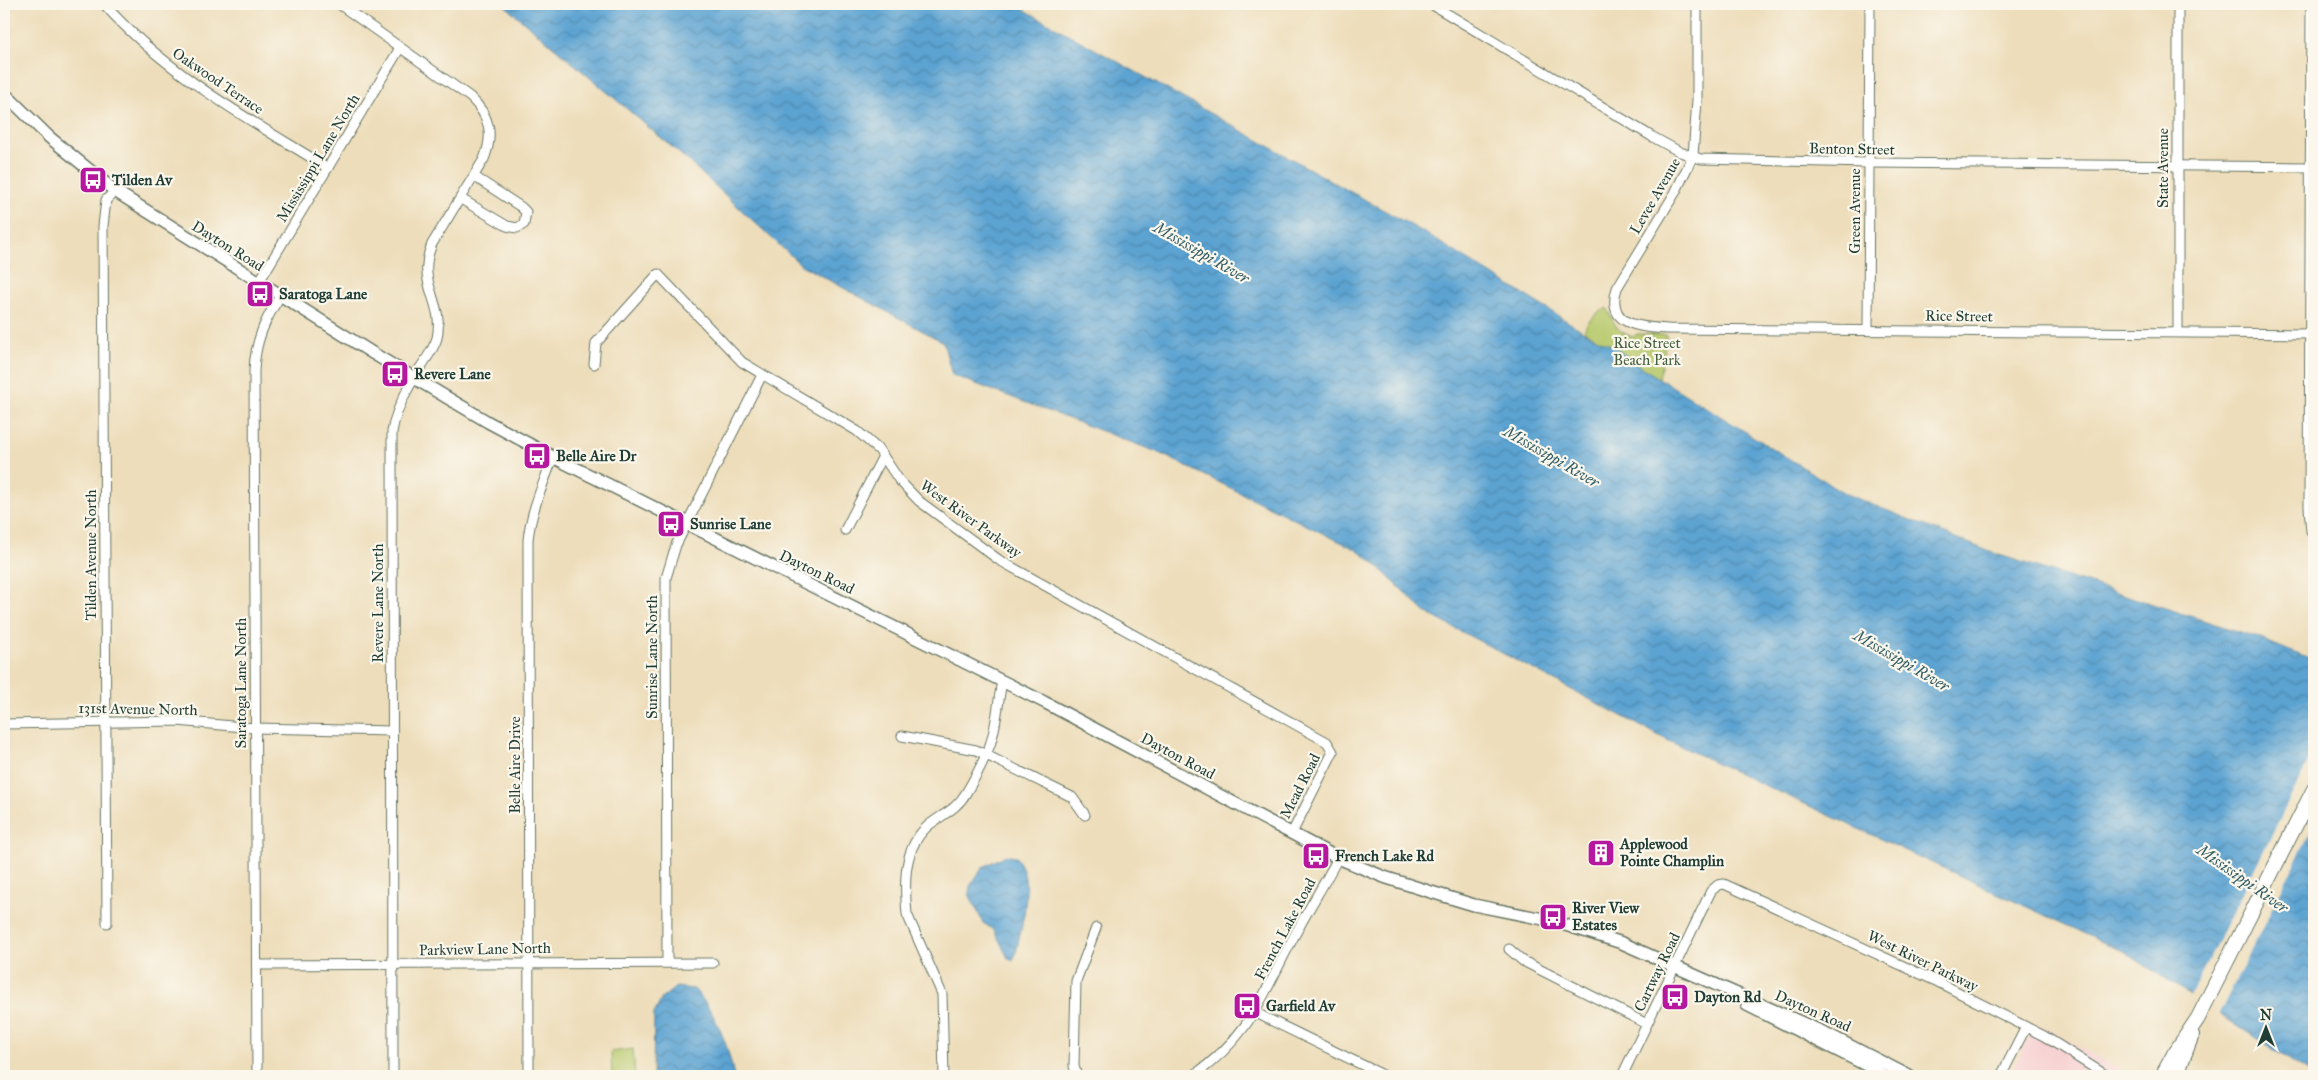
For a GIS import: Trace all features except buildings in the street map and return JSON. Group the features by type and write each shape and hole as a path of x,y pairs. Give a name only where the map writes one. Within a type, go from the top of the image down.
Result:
{"highway":[{"path":"2176,1076 2198,1018 2314,789"},
{"path":"2162,1076 2198,1018"}],"main road":[{"name":"Dayton Road","path":"4,93 49,137 115,191 280,296 414,378 553,457 1002,681 1338,858 1384,877 1474,905 1553,921 1600,935 1675,966 1825,1033 1909,1076"},
{"name":"Dayton Road","path":"1675,966 1788,1028 1852,1058 1884,1076"}],"street":[{"name":"Oakwood Terrace","path":"104,4 138,40 171,67 208,93 328,168"},
{"path":"339,4 400,48"},
{"name":"Benton Street","path":"1431,4 1643,131 1693,156 1709,160 1869,164 2312,167"},
{"name":"Levee Avenue","path":"1615,305 1614,297 1617,288 1674,193 1693,156 1697,100 1697,4"},
{"name":"Green Avenue","path":"1868,329 1870,4"},
{"name":"State Avenue","path":"2178,4 2178,331"},
{"path":"2311,4 2313,334 2309,507 2311,530 2314,534"},
{"name":"Mississippi Lane North","path":"259,282 400,48"},
{"name":"Revere Lane North","path":"392,1076 392,432 401,401 436,340 439,326 438,314 427,282 427,256 432,244 475,177 489,146 491,132 488,119 481,107 400,48"},
{"path":"461,199 507,226 517,228 524,224 527,218 526,212 521,207 475,177"},
{"name":"Tilden Avenue North","path":"107,923 103,226 106,200 115,191"},
{"name":"West River Parkway","path":"594,364 596,343 658,274 742,362 857,431 871,442 919,501 999,560 1327,742 1333,752"},
{"name":"Saratoga Lane North","path":"257,1076 254,728 254,351 259,334 280,296"},
{"name":"Rice Street","path":"1615,305 1620,316 1627,324 1637,327 2178,331 2313,334"},
{"name":"Sunrise Lane North","path":"667,962 664,596 669,563 676,544 762,375"},
{"path":"845,530 883,456"},
{"name":"Belle Aire Drive","path":"529,1076 528,540 530,521 535,503 553,457"},
{"path":"944,1076 942,994 908,914 906,900 908,860 919,834 960,803 990,744 1002,681"},
{"name":"131st Avenue North","path":"4,724 177,721 254,728 392,731"},
{"path":"902,736 963,747 985,754 1072,797 1085,815"},
{"name":"Mead Road","path":"1292,834 1333,752"},
{"name":"French Lake Road","path":"1193,1076 1210,1065 1236,1040 1256,1013 1291,941 1338,858"},
{"name":"West River Parkway","path":"1721,884 1734,887 1929,978 2060,1045 2107,1076"},
{"name":"Cartway Road","path":"1622,1076 1711,891 1721,884"},
{"path":"1077,1076 1074,1066 1076,981 1096,928"},
{"path":"1509,949 1523,961 1646,1024"},
{"name":"Parkview Lane North","path":"257,965 529,962 713,963"},
{"path":"1256,1013 1385,1076"},
{"path":"2001,1076 2026,1027"}],"shaded area":[{"path":"2036,1024 2055,1033 2131,1076 2009,1076"}],"green space":[{"name":"Rice Street Beach Park","path":"1607,308 1616,326 1627,335 1633,337 1637,334 1667,335 1659,378 1584,331 1593,317"},
{"path":"633,1049 635,1076 612,1076 611,1052"}],"water":[{"name":"Mississippi River","path":"503,4 1014,4 1423,232 1586,333 1613,346 1636,364 1846,494 1993,553 2256,637 2314,661 2314,1076 2126,953 1667,740 1426,613 1372,561 1355,549 1157,452 952,375 943,342 801,265 686,159"},
{"path":"1006,855 1016,857 1022,867 1026,891 1021,931 1016,954 1012,961 1008,958 994,930 983,923 969,894 970,886 983,867"},
{"path":"676,987 694,989 709,1008 725,1041 734,1076 653,1076 654,1014 662,998"}],"pier":[{"path":"2314,751 2314,825 2218,1016 2189,998"}],"place":[{"name":"Tilden Av","path":"93,180"},
{"name":"Saratoga Lane","path":"260,294"},
{"name":"Revere Lane","path":"395,374"},
{"name":"Belle Aire Dr","path":"537,456"},
{"name":"Sunrise Lane","path":"671,524"},
{"name":"Applewood Pointe Champlin","path":"1601,853"},
{"name":"French Lake Rd","path":"1316,856"},
{"name":"River View Estates","path":"1553,917"},
{"name":"Dayton Rd","path":"1675,997"},
{"name":"Garfield Av","path":"1247,1006"}]}
